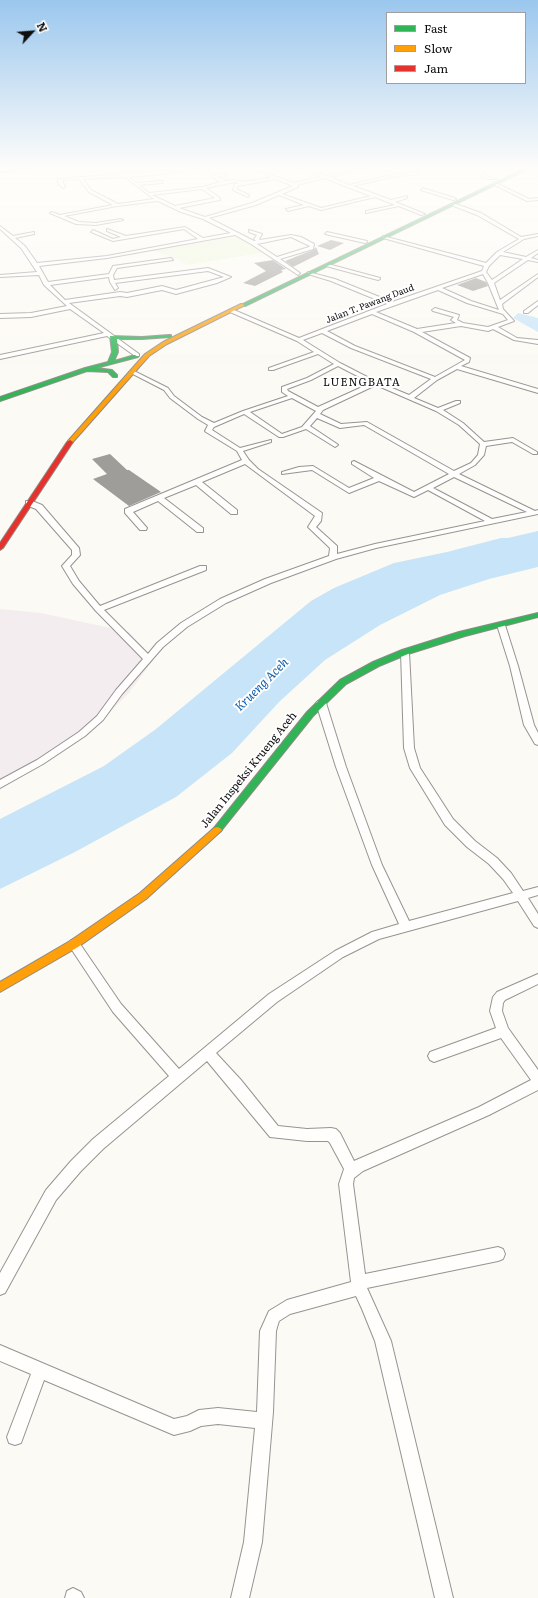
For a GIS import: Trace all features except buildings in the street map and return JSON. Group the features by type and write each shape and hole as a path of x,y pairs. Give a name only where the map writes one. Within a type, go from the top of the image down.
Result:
{"main road":[{"path":"48,458 147,355 165,343 232,311 298,274 364,243"},
{"path":"0,548 20,504 64,449 71,435 116,376 136,356 169,336 310,274 374,243"},
{"path":"110,363 115,352 111,336 142,338 169,336"},
{"path":"0,399 87,369 136,356"},
{"path":"87,369 110,371 116,376"},
{"name":"Jalan Inspeksi Krueng Aceh","path":"0,987 74,944 143,896 181,864 214,834 310,714 343,682 376,664 405,652 538,615"}],"street":[{"path":"18,243 36,265 46,284 64,302 136,356"},
{"path":"36,265 90,260 186,243"},
{"path":"253,243 298,274"},
{"path":"275,259 311,248 312,245 307,243"},
{"path":"406,243 487,264"},
{"path":"416,331 461,324 486,329 495,328 511,321 504,313 491,283 484,272 487,264 500,252 515,243"},
{"path":"491,283 538,251"},
{"path":"129,252 139,258 143,263"},
{"path":"500,252 538,260"},
{"path":"120,294 112,282 112,270 115,267 171,259"},
{"path":"328,265 378,279"},
{"path":"64,302 120,294 127,295 162,288 176,292 229,277 208,269 112,282"},
{"name":"Jalan T. Pawang Daud","path":"299,340 392,304 484,272"},
{"path":"0,276 39,273"},
{"path":"310,274 334,280 392,304"},
{"path":"46,284 111,275"},
{"path":"499,303 538,275"},
{"path":"438,288 469,302 504,313"},
{"path":"526,312 538,303"},
{"path":"0,316 31,315 72,307"},
{"path":"435,310 458,316 454,319 461,324"},
{"path":"232,311 299,340 338,364 376,383 438,410 461,424 483,444 513,440 535,452"},
{"path":"372,312 416,331 468,359 435,379 411,397"},
{"path":"495,328 516,339 538,342"},
{"path":"322,331 353,347 359,348 435,379"},
{"path":"0,357 111,336"},
{"path":"271,369 319,352"},
{"path":"338,364 309,379 284,388 285,392 340,426 365,423 454,474 536,512"},
{"path":"457,367 538,391"},
{"path":"132,372 166,389 172,397 200,418 212,424 216,424 245,412 293,396"},
{"path":"239,450 271,443 281,436 300,430 306,426 319,412 376,383"},
{"path":"438,410 458,402"},
{"path":"245,412 281,436"},
{"path":"212,424 208,431 239,450 246,461 319,515 317,521 312,527 334,548 333,557"},
{"path":"306,426 335,445"},
{"path":"354,463 412,495 429,488 473,464 481,455 483,444"},
{"path":"143,528 128,511 246,461"},
{"path":"284,473 299,469 313,468 351,491 379,478"},
{"path":"197,482 234,512"},
{"path":"429,488 492,522"},
{"path":"159,498 200,530"},
{"path":"20,504 39,507 76,550 76,555 66,566 76,582 148,658"},
{"path":"0,784 40,762 82,734 100,718 160,645 184,625 223,601 268,581 333,557 375,546 536,512"},
{"path":"100,609 203,568"},
{"path":"501,625 518,678 529,725 538,742"},
{"path":"405,652 409,748 415,768 449,822 471,844 493,861 521,897 538,923"},
{"path":"321,703 341,767 377,865 406,926"},
{"path":"0,1288 51,1195 71,1172 98,1144 273,998 339,954 376,935 538,892"},
{"path":"74,944 117,1008 178,1077"},
{"path":"538,979 501,996 498,1000 496,1011 503,1031 538,1080"},
{"path":"434,1056 479,1041 503,1031"},
{"path":"208,1053 275,1132 307,1135 331,1134 335,1138 352,1170"},
{"path":"444,1598 383,1341 368,1304 358,1285 346,1184 348,1174 352,1170 484,1111 538,1083"},
{"path":"240,1598 253,1542 264,1421 268,1331 274,1316 287,1308 358,1285 498,1254"},
{"path":"0,1353 174,1427 190,1423 199,1418 218,1416 264,1421"},
{"path":"15,1437 40,1370"}],"shaded area":[{"path":"0,609 41,613 129,632 154,659 128,694 86,736 0,790"}],"green space":[{"path":"197,243 250,243 266,252 188,265 177,259 151,250"}],"water":[{"path":"518,313 538,318 538,332 513,318"},
{"name":"Krueng Aceh","path":"538,531 538,567 489,579 440,595 380,625 325,660 279,702 232,753 176,797 73,853 0,889 0,819 104,766 156,729 311,601 334,588 394,563"}],"traffic: fast":[{"path":"243,305 373,243"},
{"path":"112,337 142,338 169,336"},
{"path":"110,363 115,352 114,338"},
{"path":"0,399 87,369 135,357"},
{"path":"87,369 110,371 115,376"},
{"path":"217,830 310,714 343,682 376,664 405,652 462,634 538,615"}],"traffic: slow":[{"path":"70,442 147,355 165,343 243,305"},
{"path":"0,987 74,944 143,896 217,830"}],"traffic: jam":[{"path":"0,548 70,442"}],"district":[{"name":"LUENGBATA","path":"362,383"}]}
